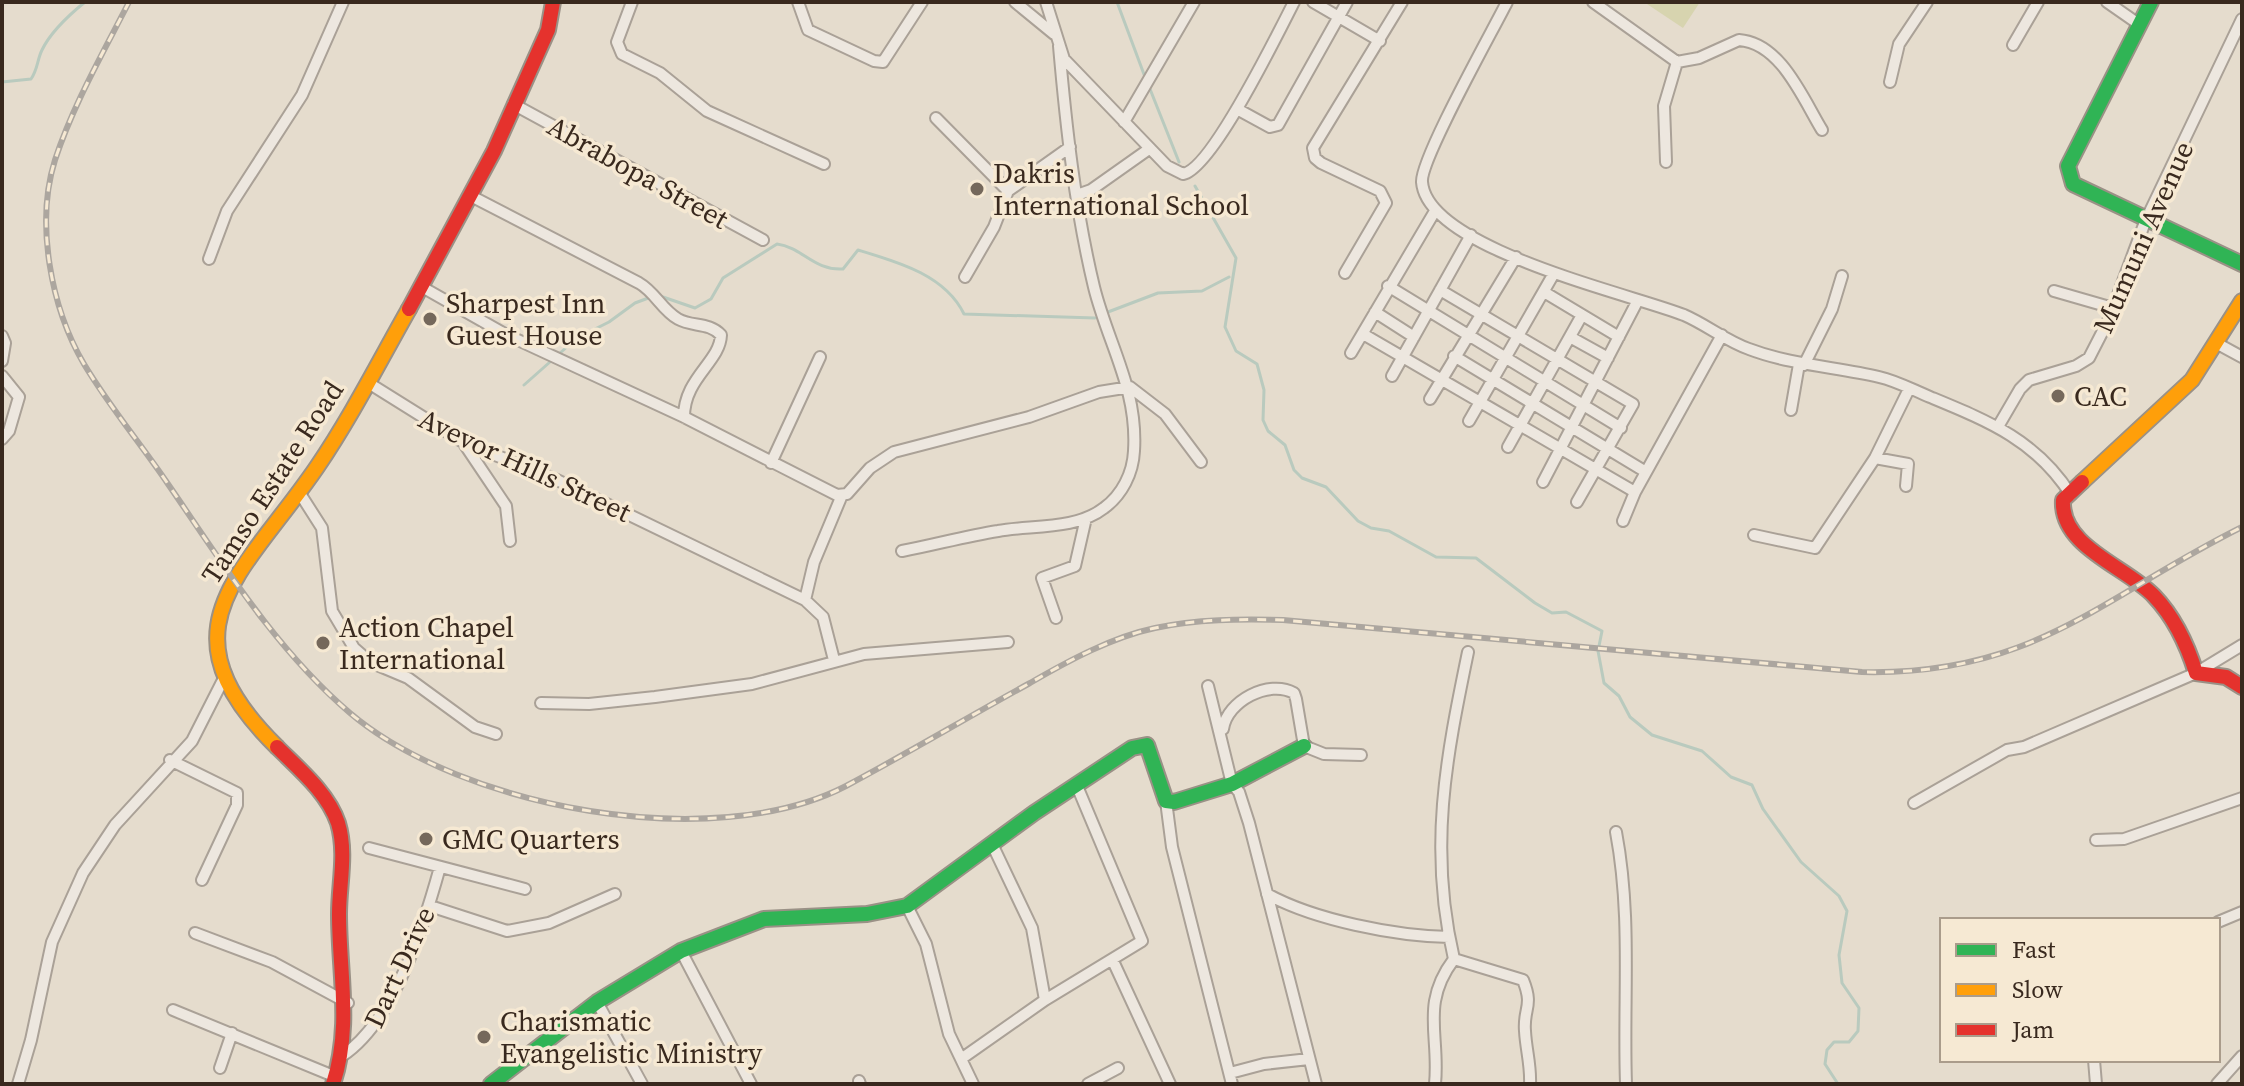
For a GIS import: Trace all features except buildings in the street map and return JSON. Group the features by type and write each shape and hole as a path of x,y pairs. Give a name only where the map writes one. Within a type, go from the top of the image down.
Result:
{"street":[{"path":"209,259 227,211 302,95 343,2"},
{"path":"632,2 617,42 622,54 660,73 707,111 824,164"},
{"path":"798,2 808,30 874,61 883,62 922,2"},
{"path":"1015,2 1057,40 1071,67 1176,173 1190,173 1237,109 1294,2"},
{"path":"902,551 986,533 1086,518 1107,506 1123,488 1129,475 1134,454 1130,387 1095,288 1077,195 1057,40 1046,2"},
{"path":"1124,122 1194,2"},
{"path":"1313,2 1380,41"},
{"path":"1237,109 1270,127 1278,125 1347,2"},
{"path":"1345,273 1386,203 1385,197 1380,191 1321,163 1315,158 1313,148 1402,2"},
{"path":"1507,2 1426,160 1424,191 1435,211 1471,235 1553,275 1685,316 1747,349 1802,364 1877,376 1999,425 2055,469 2071,495"},
{"path":"1593,2 1677,62 1699,58 1739,40 1758,45 1783,67 1822,130"},
{"path":"1890,82 1899,44 1927,2"},
{"path":"2013,45 2038,2"},
{"path":"2107,2 2140,25"},
{"path":"2151,2 2068,166 2068,175 2073,184 2145,222 2240,259"},
{"name":"Tamso Estate Road","path":"335,1081 342,1056 348,1003 339,922 341,843 338,821 301,768 236,705 222,682 217,644 228,589 299,492 422,287 471,196 555,6"},
{"name":"Mumuni Avenue","path":"1999,425 2020,389 2029,380 2076,366 2089,358 2113,308 2145,222 2242,19"},
{"path":"1666,162 1664,106 1677,62"},
{"name":"Abrabopa Street","path":"513,104 763,240"},
{"path":"936,118 1008,191"},
{"path":"965,277 1000,215 1008,191 1070,147"},
{"path":"1077,195 1091,190 1149,149"},
{"path":"471,196 639,283 654,293 675,317 708,326 721,335 719,345 691,385 684,417"},
{"path":"1351,353 1435,211"},
{"path":"1392,376 1471,235"},
{"path":"1430,399 1516,257"},
{"path":"1469,421 1553,275"},
{"path":"1791,410 1802,364 1832,309 1842,276"},
{"path":"1388,286 1621,428"},
{"path":"422,287 505,334 842,495"},
{"path":"1440,290 1634,406 1577,502"},
{"path":"2054,291 2113,308"},
{"path":"1544,292 1619,337"},
{"path":"1543,482 1638,300"},
{"path":"2196,673 2187,639 2143,585 2095,553 2062,516 2063,500 2158,415 2192,380 2218,344 2242,301"},
{"path":"1375,312 1414,337"},
{"path":"1508,447 1582,315"},
{"path":"1363,334 1635,492"},
{"path":"1623,521 1635,492 1722,335"},
{"path":"2,336 5,343 2,361"},
{"path":"1570,337 1608,358"},
{"path":"2218,344 2242,357"},
{"path":"1454,356 1646,472"},
{"path":"771,463 820,357"},
{"path":"2,376 19,397 9,431 2,439"},
{"name":"Avevor Hills Street","path":"367,382 463,442 498,453 805,600"},
{"path":"834,660 823,617 805,600 814,562 842,495 870,468 894,452 1029,417 1099,392 1130,387 1165,414 1201,462"},
{"path":"1754,535 1815,548 1875,458 1909,389"},
{"path":"463,442 506,506 510,541"},
{"path":"1875,458 1908,464 1906,486"},
{"path":"299,492 322,528 332,611 354,648 370,662 408,678 475,727 496,734"},
{"path":"1056,618 1042,578 1075,566 1086,518"},
{"path":"541,703 612,702 752,684 834,660 1008,642"},
{"path":"1914,803 2007,750 2024,747 2196,673 2242,645"},
{"path":"1454,959 1449,937 1440,830 1447,749 1468,652"},
{"path":"2196,673 2226,677 2242,687"},
{"path":"18,1084 31,1040 50,949 83,873 115,825 170,760 192,741 222,682"},
{"path":"1208,686 1223,735 1232,784 1245,808 1316,1084"},
{"path":"1223,735 1225,718 1232,707 1255,695 1285,689 1294,693 1304,746"},
{"path":"491,1084 597,1002 681,951 764,919 867,914 907,906 1132,748 1147,745 1166,801 1171,843 1231,1078 1258,1065 1309,1059"},
{"path":"1166,801 1174,802 1232,784 1304,746 1324,754 1361,755"},
{"path":"170,760 237,793 237,805 202,880"},
{"path":"961,1059 1045,1000 1140,944 1142,938 1077,786"},
{"path":"2096,840 2116,841 2242,798"},
{"path":"1616,832 1628,928 1626,1084"},
{"path":"992,844 1032,928 1045,1000"},
{"path":"369,848 525,889"},
{"name":"Dart Drive","path":"342,1056 371,1031 417,940 440,867"},
{"path":"430,906 507,931 549,923 615,894"},
{"path":"1267,894 1291,906 1357,923 1449,937"},
{"path":"907,906 926,944 949,1034 973,1084"},
{"path":"2220,921 2242,912"},
{"path":"195,933 272,962 348,1003"},
{"path":"681,951 751,1084"},
{"path":"1435,1084 1431,1031 1438,980 1454,959"},
{"path":"1454,959 1523,980 1530,998 1524,1029 1531,1064 1530,1084"},
{"path":"1113,961 1144,1035 1170,1084"},
{"path":"597,1002 642,1084"},
{"path":"173,1010 232,1033 335,1081"},
{"path":"220,1068 232,1033"},
{"path":"2217,1084 2242,1056"},
{"path":"2094,1062 2096,1084"},
{"path":"2234,1066 2242,1076"},
{"path":"1088,1084 1118,1068"}],"shaded area":[{"path":"1644,2 1700,2 1683,28"}],"waterway":[{"path":"2,82 31,79 50,36 85,2"},
{"path":"1117,2 1145,77"},
{"path":"1148,84 1179,162"},
{"path":"1195,186 1236,258 1225,327 1236,351 1257,364 1264,390 1263,420 1268,431 1285,445 1294,470 1302,478 1326,487 1358,521 1371,528 1389,531 1436,557 1476,558 1552,613 1566,612 1602,631 1598,651 1604,683 1619,696 1630,717 1652,735 1702,751 1731,777 1752,785 1763,809 1801,862 1839,896 1847,911 1839,955 1842,983 1859,1008 1858,1031 1849,1042 1834,1042 1827,1050 1825,1064 1838,1084"},
{"path":"663,297 695,308 711,299 723,278 777,244 833,269 843,269 858,250 904,265 945,289 964,314 1095,318"},
{"path":"1108,312 1158,293 1202,291 1229,277"},
{"path":"524,385 577,338 609,322 635,303 651,297"}],"railway":[{"path":"129,2 70,119 49,185 46,211 50,265 72,342 104,395 230,575 274,634 323,688 350,713 398,746 456,774 521,796 590,811 660,818 728,817 791,807 846,786 1091,651 1139,632 1203,621 1283,620 1862,672 1922,670 1974,661 2021,646 2064,627 2242,527"}],"traffic: fast":[{"path":"2151,2 2068,166 2073,184 2242,264"},
{"path":"491,1084 597,1002 681,951 764,919 867,914 907,906 1034,813 1132,748 1147,745 1166,801 1174,802 1232,784 1304,746"}],"traffic: slow":[{"path":"2082,482 2192,380 2242,301"},
{"path":"277,747 241,705 222,668 217,634 224,602 240,571 329,448 409,309"}],"traffic: jam":[{"path":"409,309 494,151 548,30 553,2"},
{"path":"2082,482 2063,500 2065,516 2072,531 2097,555 2142,585 2161,604 2180,632 2196,673 2226,677 2242,687"},
{"path":"277,747 320,792 333,812 341,834 339,914 343,1020 339,1062 333,1084"}],"place":[{"name":"Dakris International School","path":"977,189"},
{"name":"Sharpest Inn Guest House","path":"430,319"},
{"name":"CAC","path":"2058,396"},
{"name":"Action Chapel International","path":"323,643"},
{"name":"GMC Quarters","path":"426,839"},
{"name":"Charismatic Evangelistic Ministry","path":"484,1037"}]}
